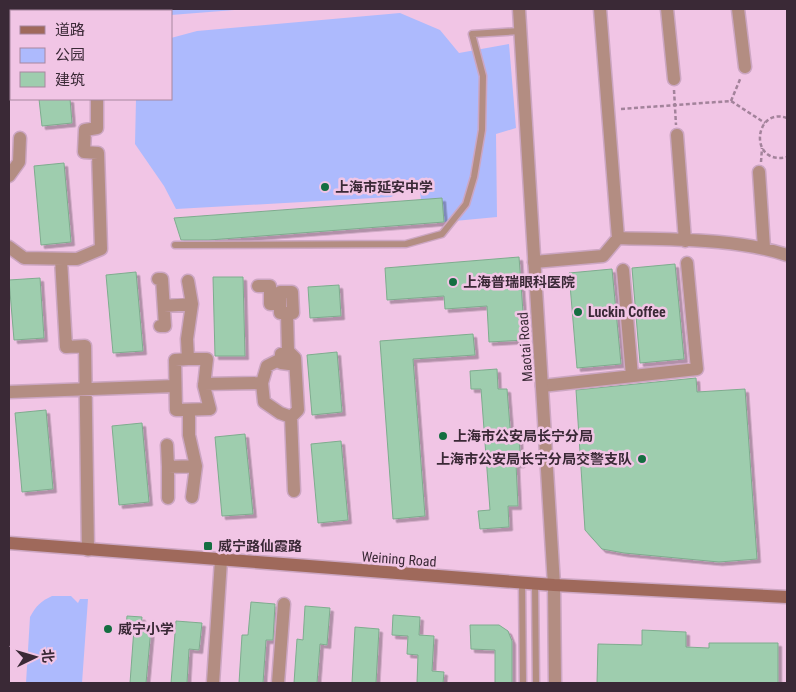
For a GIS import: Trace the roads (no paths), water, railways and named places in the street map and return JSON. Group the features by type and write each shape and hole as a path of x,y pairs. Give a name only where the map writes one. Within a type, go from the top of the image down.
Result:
{"main road":[{"name":"Weining Road","path":"9,543 554,586 787,597"}],"street":[{"name":"Maotai Road","path":"519,9 554,586 555,683"},
{"path":"534,262 603,256 618,238 600,9"},
{"path":"667,9 674,79"},
{"path":"738,9 744,67"},
{"path":"9,247 24,258 61,259 76,259 101,249 98,153 84,152 85,130 98,128 97,100"},
{"path":"677,135 685,241"},
{"path":"9,176 19,162 20,138"},
{"path":"759,172 764,248"},
{"path":"618,238 685,241 764,248 787,255"},
{"path":"61,259 66,347 86,346 88,550"},
{"path":"542,386 697,369 687,263"},
{"path":"623,270 632,376"},
{"path":"158,279 162,279 165,326 160,326"},
{"path":"188,281 192,304 186,339 188,359"},
{"path":"258,286 270,286 270,304 284,308 288,356 298,401 289,402 285,415 294,491"},
{"path":"164,306 192,304"},
{"path":"285,415 264,402 262,383 267,366 288,356"},
{"path":"188,359 208,360 204,384 210,409 176,410 175,360 188,359"},
{"path":"204,384 262,383"},
{"path":"9,392 175,386"},
{"path":"189,410 189,435 196,466 192,497"},
{"path":"167,445 168,498"},
{"path":"168,467 196,466"},
{"path":"213,683 221,560"},
{"path":"278,683 284,604"}],"lane":[{"path":"175,245 406,244 442,234 466,204 474,176 482,130 483,76 472,34 520,31"},
{"path":"523,683 529,584"},
{"path":"529,584 536,683"}],"place":[{"name":"上海市延安中学","path":"325,187"},
{"name":"上海普瑞眼科医院","path":"453,282"},
{"name":"Luckin Coffee","path":"578,312"},
{"name":"上海市公安局长宁分局","path":"443,436"},
{"name":"上海市公安局长宁分局交警支队","path":"642,459"},
{"name":"威宁路仙霞路","path":"208,546"},
{"name":"威宁小学","path":"108,629"}]}
